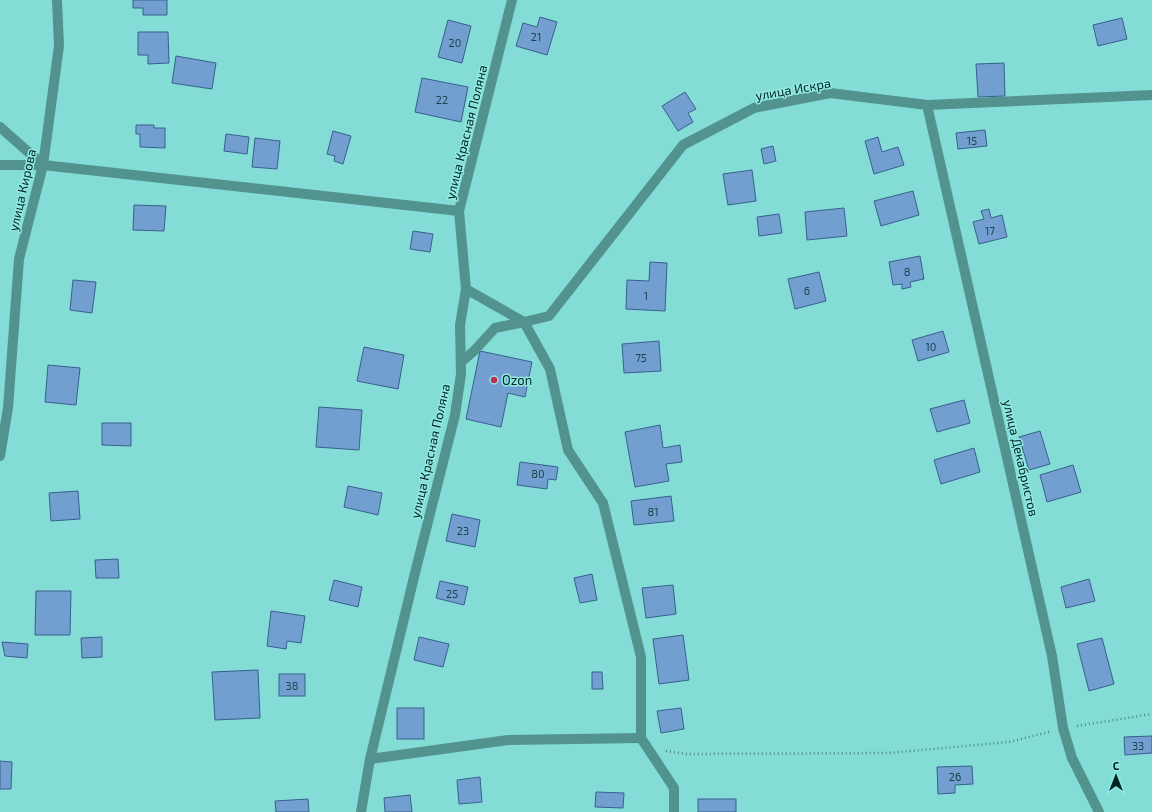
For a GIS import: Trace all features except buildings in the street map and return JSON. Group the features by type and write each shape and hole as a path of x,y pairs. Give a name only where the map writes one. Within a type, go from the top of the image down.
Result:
{"street":[{"name":"улица Кирова","path":"0,456 8,408 19,259 43,165 59,46 57,0"},
{"name":"улица Красная Поляна","path":"361,812 370,759 455,416 461,374 460,325 466,289 459,212 512,0"},
{"name":"улица Искра","path":"461,362 474,351 495,328 549,316 683,145 754,108 830,93 927,106 1152,95"},
{"name":"улица Декабристов","path":"927,106 1052,656 1063,728 1072,758 1099,812"},
{"path":"0,127 43,165"},
{"path":"0,165 43,165 459,212"},
{"path":"466,289 524,322 550,369 568,450 603,503 641,657 641,738 674,788 674,812"},
{"path":"370,759 508,740 641,738"}],"path":[{"path":"647,748 686,754 889,753 1009,742 1063,728 1152,714"}],"place":[{"name":"Ozon","path":"494,380"}]}
